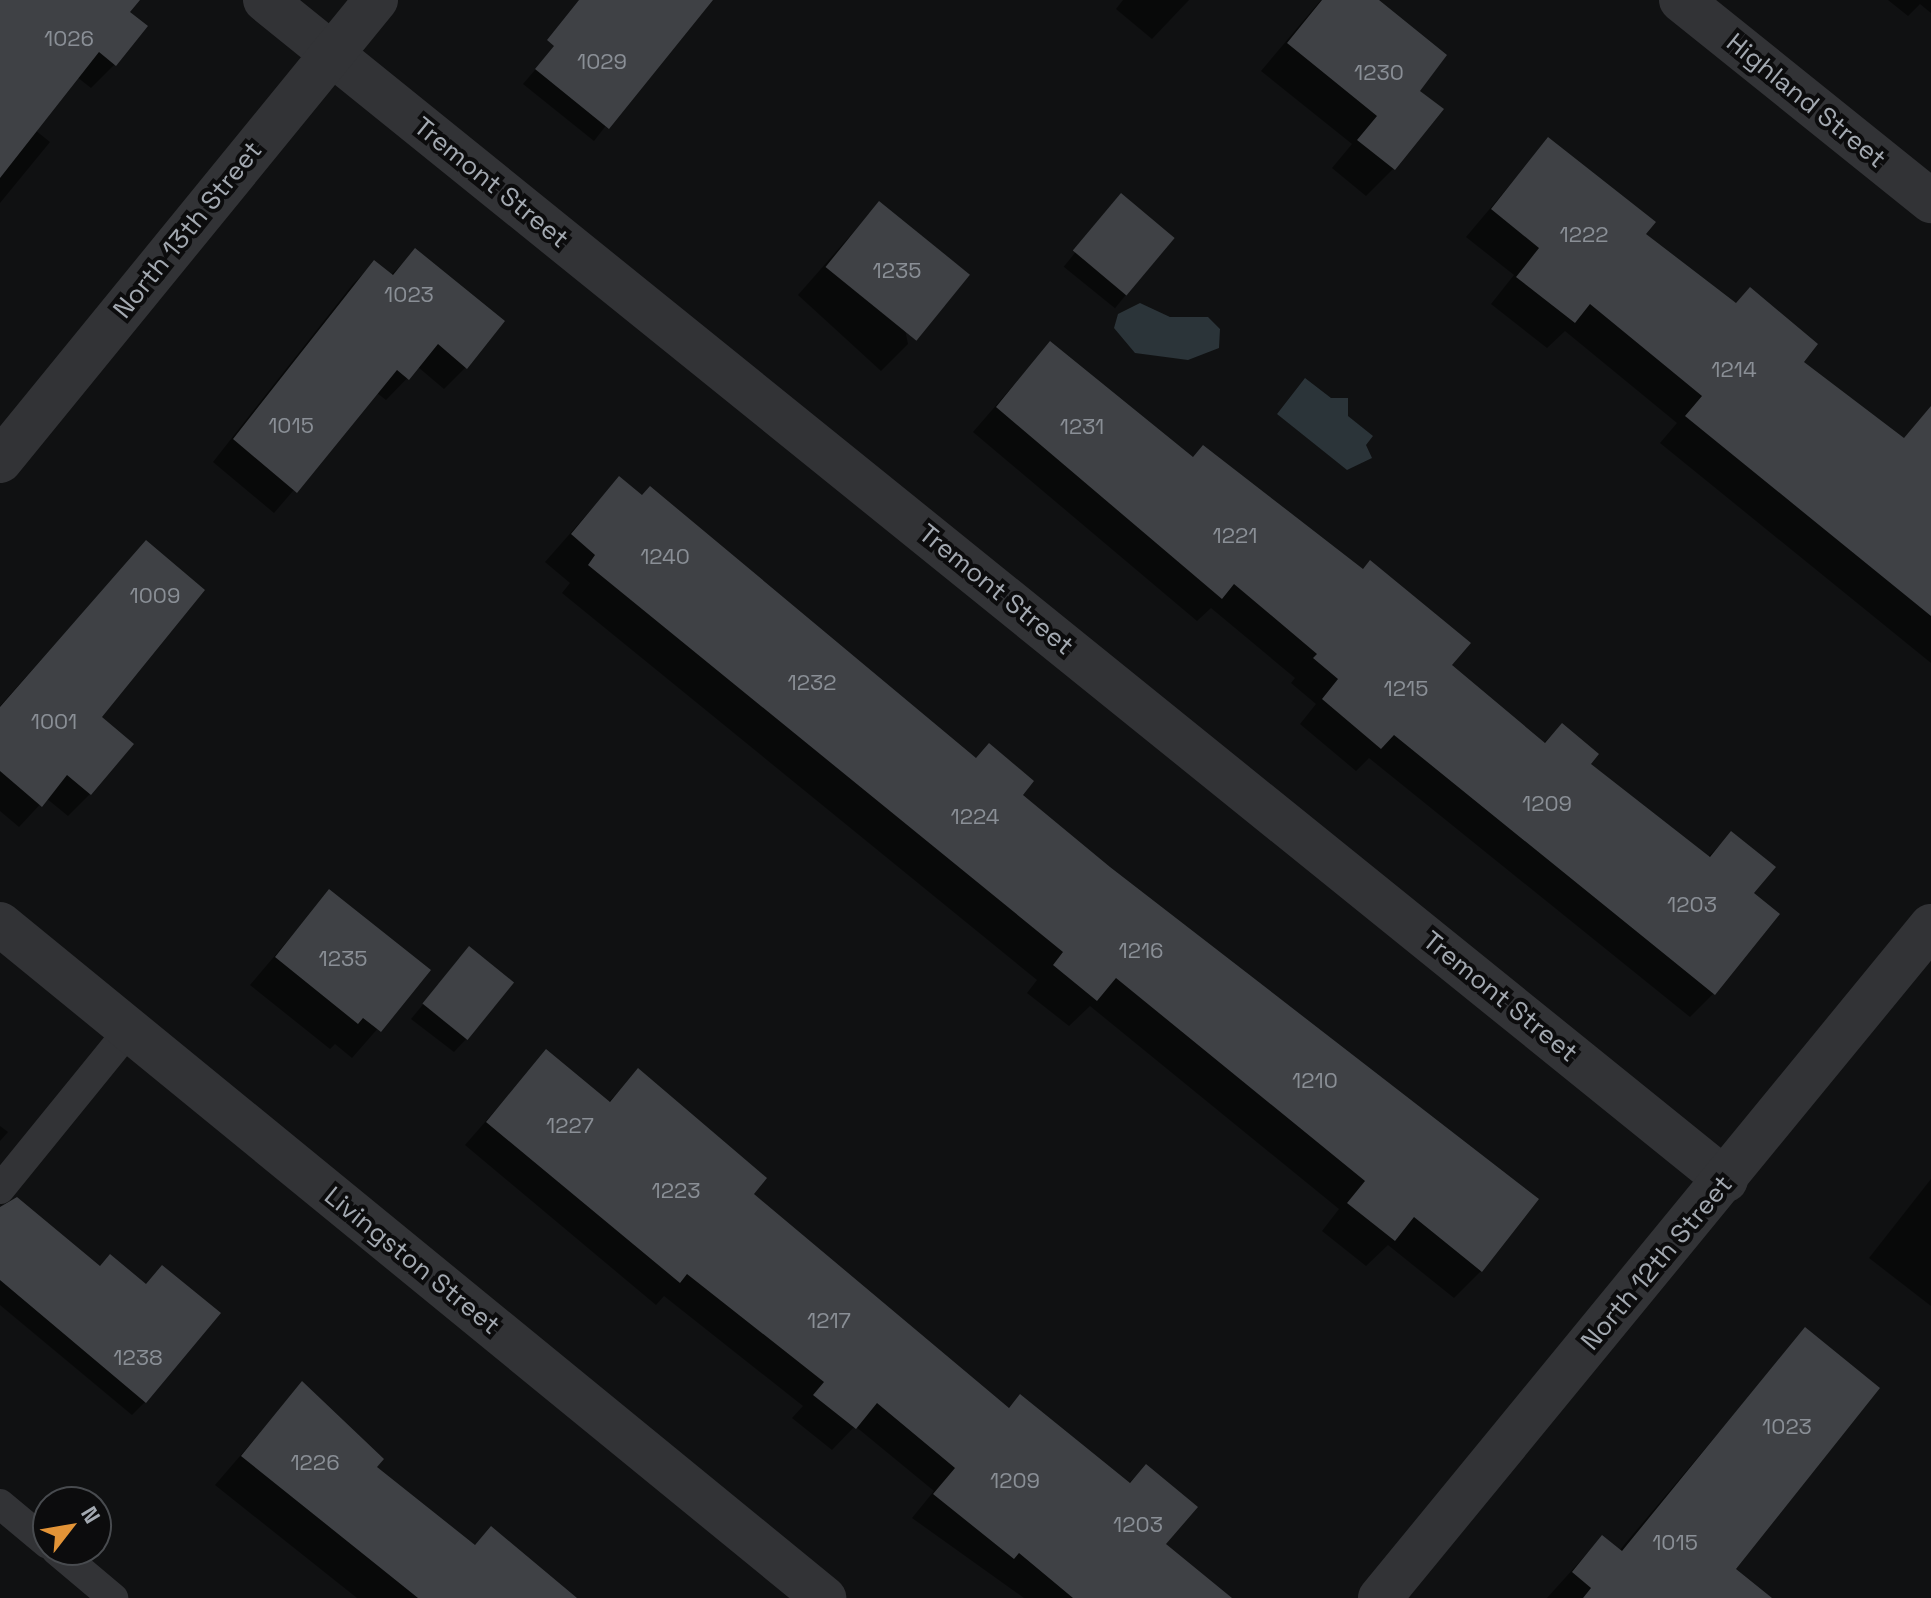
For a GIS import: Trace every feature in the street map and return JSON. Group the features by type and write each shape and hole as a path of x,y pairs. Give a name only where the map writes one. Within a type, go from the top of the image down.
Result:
{"street":[{"name":"Tremont Street","path":"265,0 1726,1180"},
{"name":"North 13th Street","path":"0,461 376,0"},
{"name":"Highland Street","path":"1681,0 1931,201"},
{"name":"Livingston Street","path":"0,924 802,1592"},
{"name":"North 12th Street","path":"1380,1598 1726,1180 1931,926"}],"lane":[{"path":"0,1189 129,1030"},
{"path":"0,1504 32,1531"},
{"path":"75,1566 113,1598"}],"shaded area":[{"path":"1140,303 1170,317 1208,317 1220,329 1219,348 1188,360 1135,353 1114,328 1118,314"},
{"path":"1305,378 1331,398 1348,398 1348,416 1373,436 1366,445 1372,458 1347,470 1277,414"}],"building":[{"path":"0,0 140,0 130,12 148,26 116,66 99,52 0,178"},
{"path":"579,0 713,0 609,129 535,69 554,46 547,40"},
{"path":"1322,0 1379,0 1447,55 1420,91 1444,109 1395,170 1357,140 1377,116 1287,43"},
{"path":"1548,137 1656,222 1646,234 1736,303 1750,287 1818,344 1804,362 1904,438 1931,406 1931,616 1685,416 1702,396 1590,304 1575,323 1516,277 1539,248 1491,209"},
{"path":"1121,193 1175,238 1126,295 1073,250"},
{"path":"879,201 970,275 916,341 826,267"},
{"path":"415,248 505,321 467,369 438,344 409,380 397,370 297,493 233,439 374,260 393,275"},
{"path":"1050,341 1193,457 1203,445 1363,569 1370,560 1471,643 1452,665 1545,743 1562,723 1599,754 1591,764 1710,857 1731,831 1776,867 1754,893 1780,914 1715,995 1394,735 1381,749 1322,699 1338,679 1313,658 1317,654 1234,584 1222,599 996,407"},
{"path":"619,476 642,495 650,486 976,758 989,743 1034,781 1023,795 1110,867 1539,1199 1482,1272 1414,1217 1395,1241 1347,1203 1365,1181 1116,978 1097,1001 1053,965 1063,952 588,565 595,555 571,534"},
{"path":"146,540 205,590 102,717 134,744 91,795 67,775 42,807 0,771 0,707"},
{"path":"329,889 431,970 381,1032 363,1018 358,1024 275,957"},
{"path":"469,946 514,983 468,1040 422,1004"},
{"path":"546,1049 610,1102 638,1068 767,1178 754,1194 1009,1408 1020,1394 1130,1483 1146,1464 1198,1507 1166,1544 1232,1598 1073,1598 1019,1553 1014,1559 933,1494 955,1468 877,1403 856,1429 813,1395 824,1382 687,1274 680,1283 486,1122"},
{"path":"17,1197 100,1266 110,1254 146,1284 162,1265 221,1313 146,1403 0,1280 0,1207"},
{"path":"1805,1327 1880,1388 1736,1569 1772,1598 1583,1598 1591,1588 1572,1572 1602,1535 1622,1551"},
{"path":"302,1381 384,1459 377,1467 475,1545 491,1526 577,1598 418,1598 241,1456"}]}
